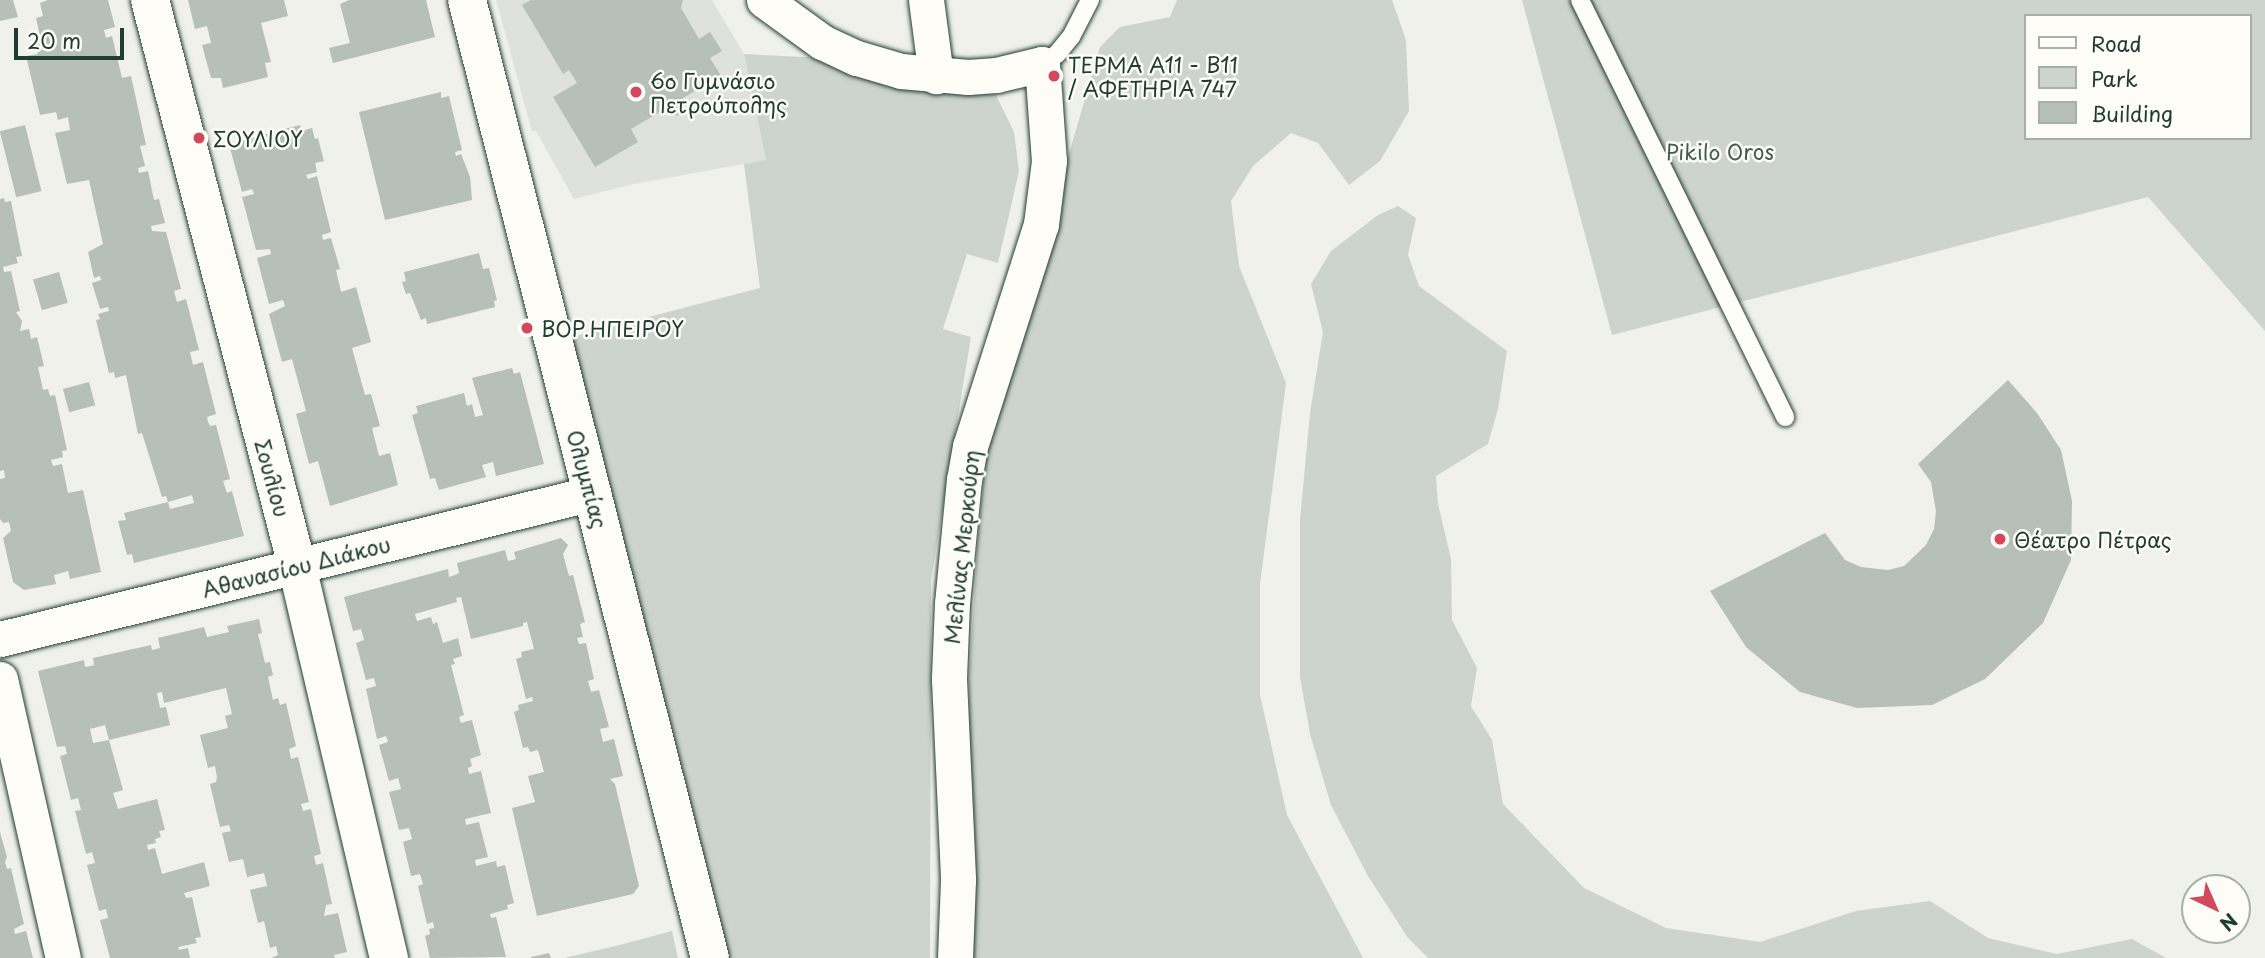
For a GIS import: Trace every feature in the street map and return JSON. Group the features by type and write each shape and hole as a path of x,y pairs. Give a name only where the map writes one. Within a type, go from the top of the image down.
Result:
{"street":[{"name":"Σουλίου","path":"150,0 297,566 389,958"},
{"name":"Ολυμπίας","path":"467,0 547,327 593,493 710,958"},
{"path":"764,0 808,34 851,56 901,71 936,76 987,76 1042,64"},
{"path":"926,0 936,76"},
{"name":"Μελίνας Μερκούρη","path":"955,958 958,880 949,680 952,603 964,479 970,446 1041,224 1049,161 1042,64"},
{"name":"Αθανασίου Διάκου","path":"0,639 593,493"},
{"path":"0,679 63,958"}],"lane":[{"path":"1042,64 1057,54 1071,37 1090,0"},
{"path":"1580,0 1785,417"}],"shaded area":[{"name":"6ο Γυμνάσιο Πετρούπολης","path":"496,0 712,0 744,54 766,160 634,184 574,199 536,131 532,132"}],"green space":[{"path":"1177,0 1392,0 1406,40 1409,111 1380,161 1349,185 1318,143 1291,133 1253,166 1231,201 1239,266 1286,383 1260,584 1260,695 1287,815 1363,958 972,958 969,680 978,538 989,429 1100,47 1120,27 1170,17"},
{"name":"Pikilo Oros","path":"1522,0 2265,0 2265,331 2148,197 1612,335"},
{"path":"744,54 825,58 993,89 1014,132 1019,171 998,263 967,254 943,329 971,337 931,580 930,958 726,958 572,337 760,288 744,164 766,160"},
{"path":"1398,206 1416,218 1408,255 1419,286 1507,351 1498,409 1488,444 1436,476 1438,504 1451,559 1452,620 1477,668 1471,706 1492,740 1503,804 1584,888 1666,928 1760,942 1856,911 1930,901 1988,938 2057,954 2132,939 2166,958 1428,958 1408,938 1368,876 1331,805 1310,734 1300,677 1300,520 1310,413 1323,332 1311,284 1331,251 1378,215"},
{"path":"672,931 678,958 564,958 620,945"}],"building":[{"path":"0,0 13,0 18,17 0,21"},
{"path":"48,0 108,0 115,27 104,30 106,38 112,36 122,78 131,76 146,145 140,146 145,166 138,168 139,173 148,171 154,200 159,199 165,223 151,226 152,231 166,232 181,289 174,291 177,302 186,299 199,350 190,352 193,365 203,362 216,414 207,417 208,422 210,426 216,425 230,479 223,481 227,493 232,491 244,536 134,563 132,554 127,555 118,521 126,520 124,513 168,502 166,496 162,497 142,433 138,434 126,375 115,378 114,372 109,373 96,320 100,319 98,314 109,311 108,307 100,309 92,283 101,280 100,276 94,278 88,252 103,244 89,180 67,184 55,133 70,130 68,117 58,120 56,112 40,115 26,56 38,54 34,38 40,36 36,18 43,16 40,3","holes":["192,495 194,503 170,509 168,502"]},
{"path":"188,0 284,0 288,16 261,23 271,62 265,63 268,77 223,88 221,78 211,78 202,45 211,43 207,26 195,29"},
{"path":"349,0 426,0 435,37 333,63 329,48 350,43 340,4"},
{"path":"531,0 683,0 681,8 699,39 710,32 722,51 710,58 721,76 683,98 678,116 660,112 631,129 638,142 595,167 553,97 577,83 569,70 563,74 522,5"},
{"path":"441,92 441,98 449,96 462,150 455,152 456,156 461,154 470,177 472,200 385,220 359,112"},
{"path":"25,125 41,191 16,197 0,131"},
{"path":"300,125 302,131 312,128 315,139 318,138 324,161 315,163 317,172 306,175 308,179 317,176 331,232 322,235 323,240 331,238 340,269 336,270 341,292 356,287 371,342 352,348 365,395 371,394 380,426 372,428 379,456 390,453 398,485 330,506 318,461 309,464 296,414 306,411 292,359 282,362 269,314 285,306 283,300 269,304 257,258 271,254 270,249 256,250 242,197 254,194 252,189 242,192 230,148 240,145 240,141"},
{"path":"4,198 5,202 11,201 22,256 16,257 18,263 3,267 4,272 11,271 20,311 16,312 22,321 20,331 29,329 31,339 37,337 44,366 38,367 43,390 48,389 50,396 55,395 67,450 62,451 63,457 51,460 53,466 62,464 68,493 83,490 101,572 70,579 68,571 54,575 56,584 24,590 13,582 3,538 11,531 9,522 3,523 0,519 0,479 5,478 4,470 0,471 0,199"},
{"path":"479,253 483,269 489,268 497,300 494,301 495,307 427,324 426,318 421,320 410,293 406,294 402,282 406,281 404,272"},
{"path":"59,272 68,303 42,310 33,279"},
{"path":"512,368 514,374 520,372 544,464 496,476 493,462 482,465 486,477 439,490 435,478 430,479 412,415 418,413 416,406 464,393 467,406 472,404 475,417 483,415 472,378"},
{"name":"Θέατρο Πέτρας","path":"2008,380 2037,413 2061,450 2072,501 2071,560 2043,623 1985,679 1932,705 1857,708 1800,692 1746,647 1710,591 1825,533 1845,560 1861,567 1888,570 1904,566 1926,545 1934,529 1936,511 1931,482 1918,464"},
{"path":"89,382 95,405 69,412 63,389"},
{"path":"561,538 568,545 563,554 569,576 573,575 585,622 580,624 583,637 577,638 579,644 586,643 594,679 588,681 591,692 599,690 609,727 600,729 603,742 614,739 623,776 610,779 615,784 639,886 633,894 537,916 512,808 535,802 528,776 544,772 538,750 530,752 528,747 523,748 514,712 519,710 518,705 533,701 532,697 526,699 516,659 522,657 521,652 534,649 527,622 523,623 523,626 471,639 461,597 456,598 457,602 415,614 417,621 431,617 433,624 437,622 443,643 458,638 462,656 453,659 455,664 451,665 464,715 459,717 461,723 472,720 481,755 470,759 472,766 468,768 469,774 481,771 491,813 465,819 466,825 479,822 488,857 475,860 476,866 496,861 497,867 505,865 514,903 507,905 508,909 490,914 491,918 496,917 506,957 430,958 425,936 430,934 429,929 434,928 433,922 427,924 418,886 423,884 420,874 411,876 403,842 412,839 409,828 399,830 389,792 401,789 398,778 389,781 379,745 388,742 386,736 377,739 366,689 376,686 374,678 366,680 356,643 364,640 361,629 353,631 344,597 448,569 449,577 459,573 457,563 505,550 508,561 516,559 514,552"},
{"path":"259,619 262,633 258,634 265,663 270,662 273,675 268,677 273,700 278,698 280,705 286,703 296,746 289,749 291,759 298,757 309,802 301,804 303,811 311,809 321,854 314,856 316,865 323,863 332,904 326,905 324,916 338,913 347,952 334,955 335,958 271,958 278,955 276,946 270,948 264,921 258,923 250,890 267,886 264,873 247,877 243,859 229,862 222,833 231,831 229,825 220,827 210,784 216,782 215,766 208,768 200,735 228,728 225,716 232,714 226,688 164,703 162,692 157,693 160,708 166,707 170,725 109,740 123,790 113,793 118,809 157,799 165,830 159,831 161,837 155,839 156,843 147,845 148,850 155,848 162,874 204,862 210,886 184,893 186,898 192,897 201,937 195,938 197,943 178,947 179,950 188,948 190,958 110,958 100,920 108,918 106,909 99,911 87,865 95,863 92,852 86,854 75,811 81,810 78,798 71,800 60,756 67,754 65,746 57,747 38,671 84,660 85,667 91,666 94,665 93,658 151,645 152,650 160,648 158,638 204,627 207,637 229,632 227,626","holes":["105,725 109,740 93,743 90,729"]},
{"path":"0,832 7,857 5,862 7,869 11,868 24,924 14,929 15,934 26,931 33,958 0,958"},
{"path":"549,953 551,958 531,958 531,957"}],"place":[{"name":"ΤΕΡΜΑ Α11 - Β11 / ΑΦΕΤΗΡΙΑ 747","path":"1054,76"},
{"name":"6ο Γυμνάσιο Πετρούπολης","path":"636,92"},
{"name":"ΣΟΥΛΙΟΥ","path":"199,138"},
{"name":"ΒΟΡ.ΗΠΕΙΡΟΥ","path":"527,328"},
{"name":"Θέατρο Πέτρας","path":"2000,539"}]}
